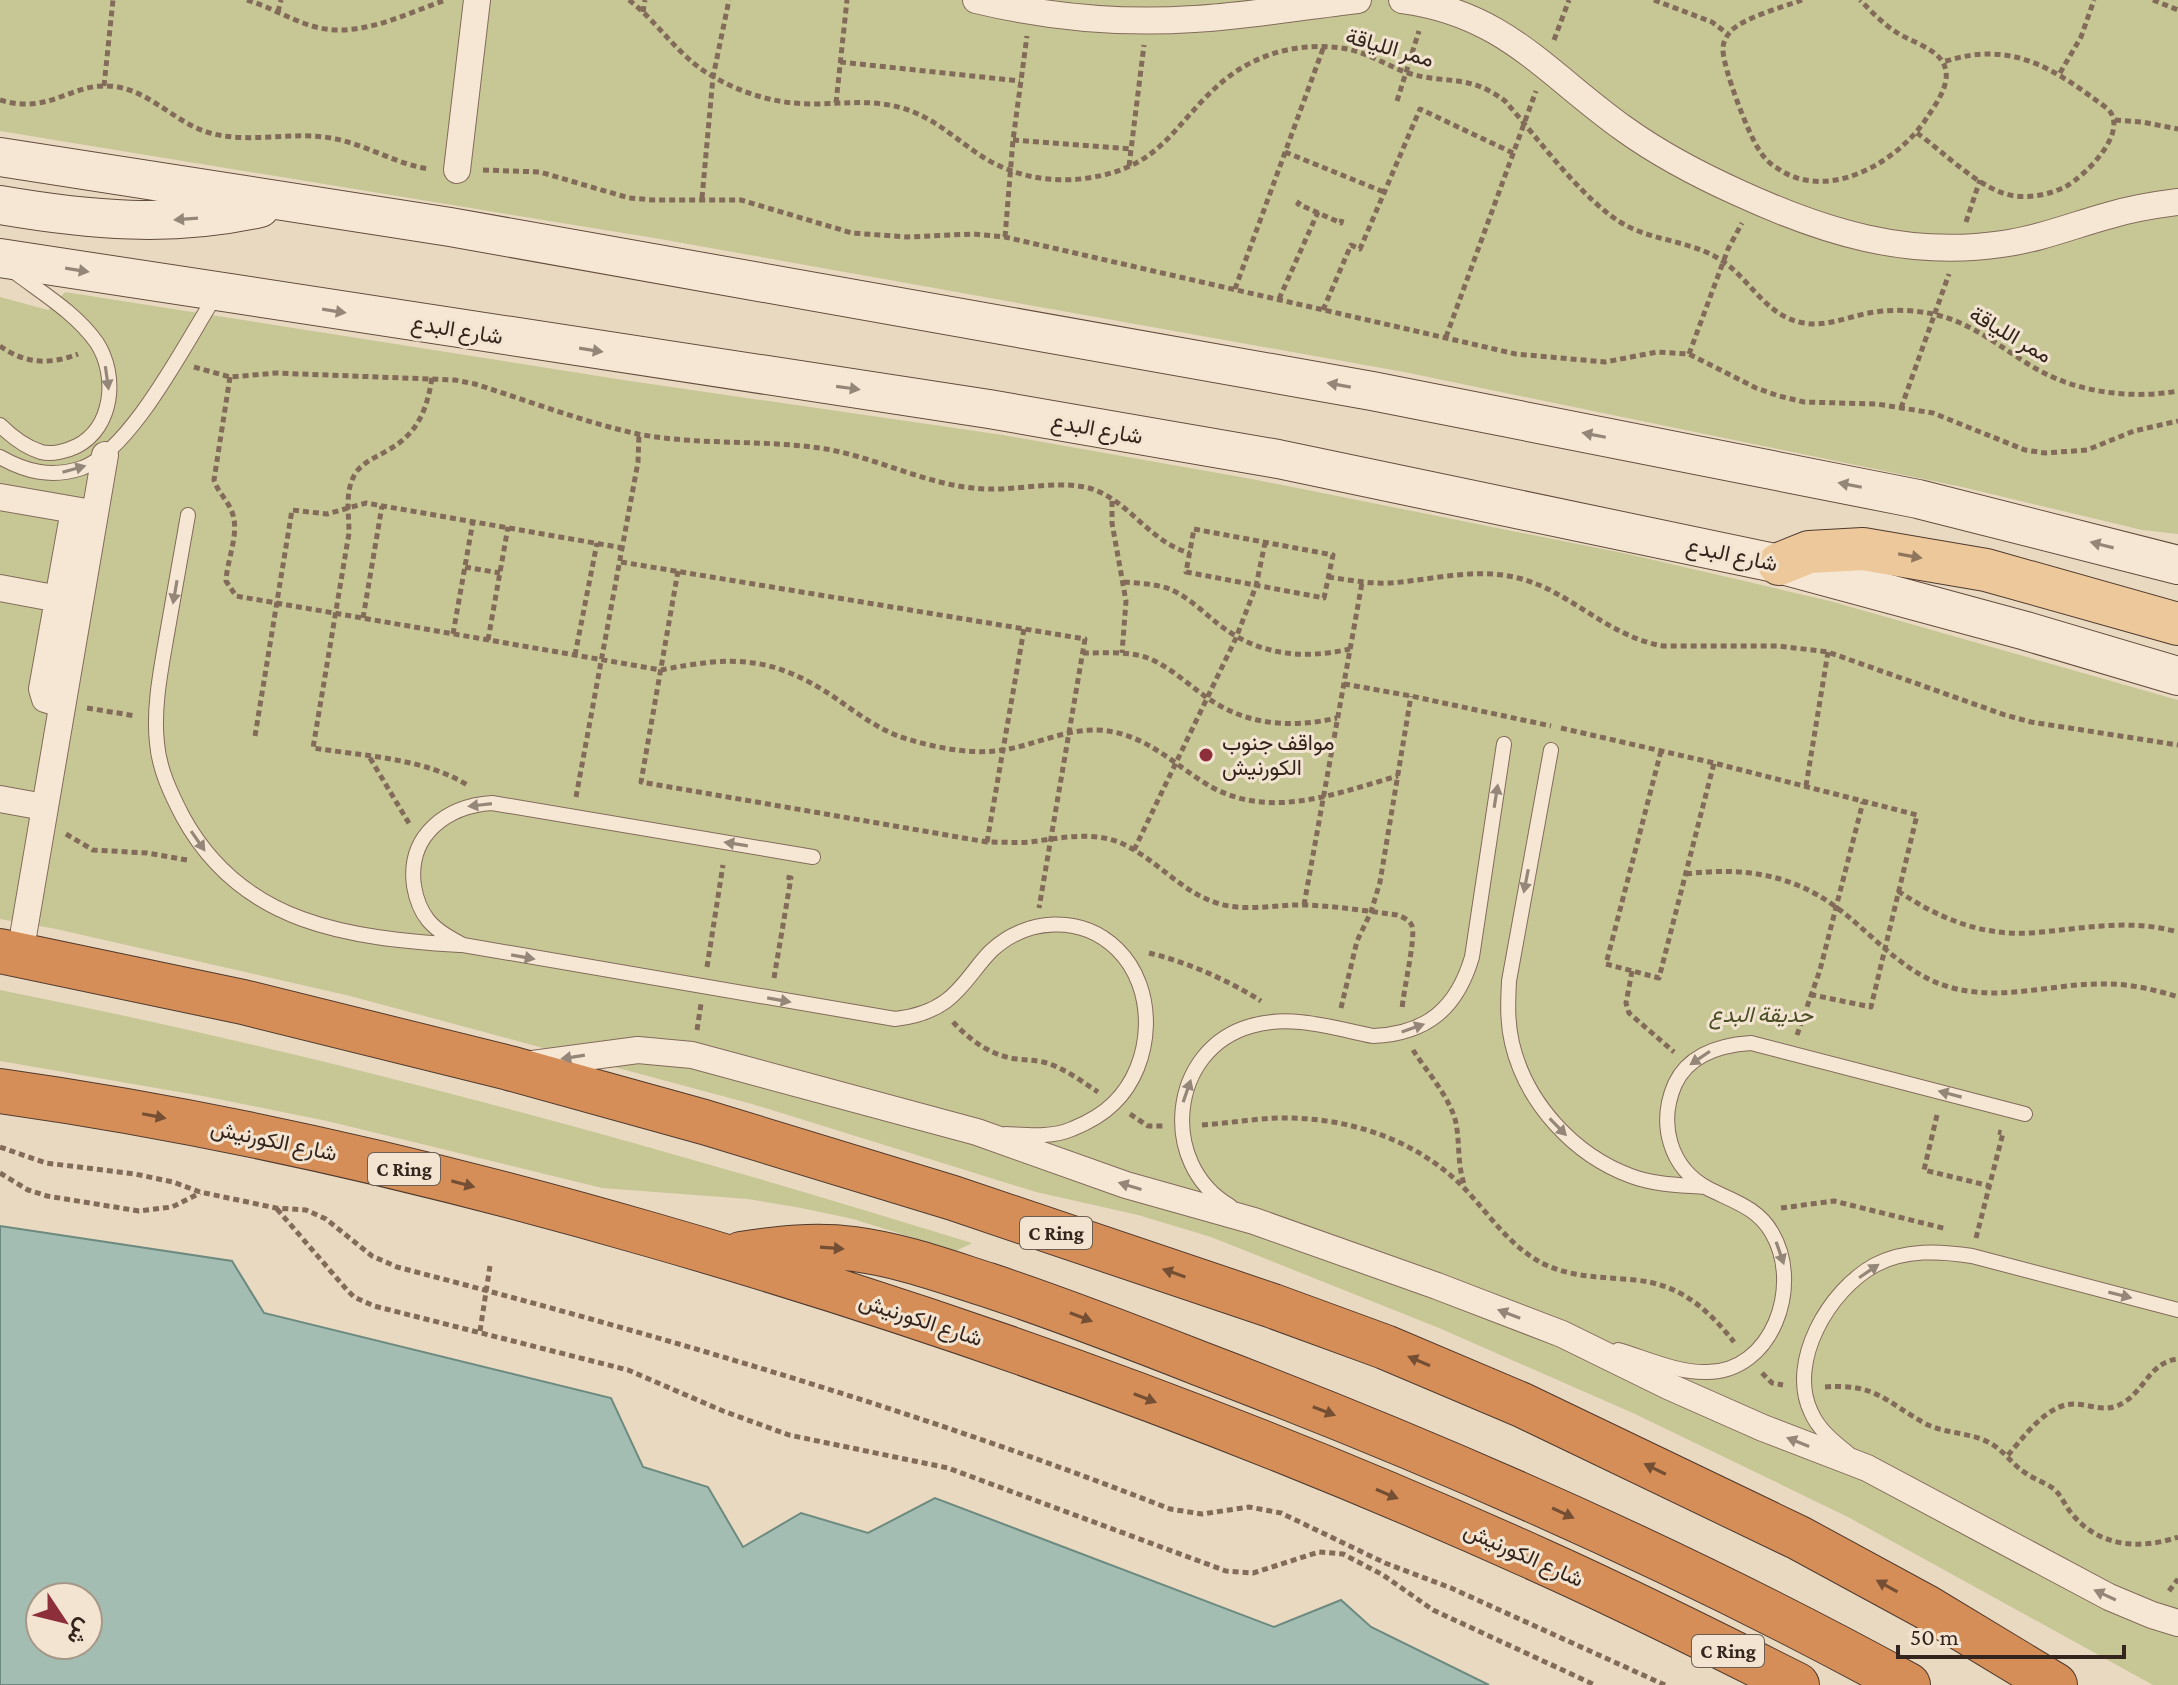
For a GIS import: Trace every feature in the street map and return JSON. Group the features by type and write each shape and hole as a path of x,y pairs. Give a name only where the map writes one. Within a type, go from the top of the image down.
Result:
{"highway":[{"name":"C Ring","path":"10,952 243,1002 509,1068 704,1122 953,1198 1385,1347 1522,1405 1799,1538 2065,1684"},
{"name":"شارع الكورنيش","path":"0,1091 78,1102 299,1144 577,1213 726,1256 1016,1350 1344,1475 1553,1566 1797,1685"},
{"path":"726,1256 782,1248 853,1249 900,1257 1067,1312 1349,1420 1531,1497 1802,1628 1908,1685"}],"main road":[{"path":"0,157 450,227 1372,391 1918,499 2178,565"},
{"path":"0,205 87,218 150,221 244,212 290,202"},
{"name":"شارع البدع","path":"0,260 989,409 1438,491 1779,564 2178,676"},
{"path":"1779,564 1809,552 1878,551 1986,570 2178,624"}],"street":[{"path":"457,170 477,0"},
{"path":"976,0 1030,11 1146,21 1239,16 1358,0"},
{"path":"1415,2 1477,20 1523,47 1624,129 1678,162 1758,202 1822,228 1876,242 1958,247 1998,245 2036,239 2106,216 2178,202"},
{"path":"10,952 43,812 62,704 60,656 84,512 105,455"},
{"path":"0,497 84,512"},
{"path":"0,588 69,600"},
{"path":"0,799 43,812"},
{"path":"509,1068 638,1050 692,1055 977,1132 1126,1185 1254,1221 1562,1334 1709,1404 1867,1468 2095,1590 2178,1623"}],"lane":[{"path":"0,260 82,325 98,346 107,371 109,397 104,420 89,439 68,450 44,453 23,445 0,425"},
{"path":"0,457 38,473 60,473 84,467 105,455 141,413 218,293"},
{"path":"188,515 162,666 157,742 168,785 193,835 222,870 260,899 306,921 380,939 463,945 895,1019 922,1014 939,1006 964,984 990,952 1020,931 1050,924 1077,927 1090,931 1116,948 1132,967 1147,1005 1140,1057 1129,1082 1114,1103 1093,1119 1070,1130 1040,1136 977,1132"},
{"path":"1254,1221 1217,1198 1194,1169 1182,1127 1183,1097 1190,1080 1214,1048 1247,1027 1287,1020 1373,1036 1406,1031 1430,1022 1441,1012 1465,982 1472,957 1504,744"},
{"path":"1551,750 1509,981 1507,1013 1520,1069 1548,1116 1590,1154 1633,1177 1705,1187"},
{"path":"463,945 442,933 428,920 420,908 413,876 421,843 440,820 473,804 492,803 813,857"},
{"path":"1562,1334 1686,1370 1708,1373 1729,1368 1747,1358 1777,1322 1784,1301 1786,1279 1783,1257 1772,1233 1757,1213 1705,1187 1685,1170 1672,1152 1666,1128 1667,1104 1689,1064 1707,1052 1726,1044 1751,1043 2025,1114"},
{"path":"1867,1468 1821,1429 1811,1412 1804,1389 1806,1362 1815,1333 1849,1285 1874,1266 1900,1256 1946,1252 1972,1256 2178,1310"}],"path":[{"path":"104,86 113,0"},
{"path":"247,0 307,25 341,31 374,26 446,0"},
{"path":"278,12 281,0"},
{"name":"ممر اللياقة","path":"629,0 679,52 713,77 736,88 785,102 883,103 922,115 990,162 1039,178 1069,180 1110,174 1129,166 1164,144 1207,97 1252,62 1285,50 1324,46 1363,53 1405,72 1478,84 1505,101 1586,194 1613,218 1647,234 1705,250 1739,274 1774,311 1801,323 1831,323 1892,311 1936,315 1969,327 2042,372 2068,383 2122,394 2178,391"},
{"path":"643,13 645,0"},
{"path":"702,198 713,77 729,0"},
{"path":"836,103 847,0"},
{"path":"1446,338 1569,0"},
{"path":"1654,0 1712,22 1728,34"},
{"path":"1802,0 1744,23 1728,34 1722,51 1753,140 1776,168 1805,179 1844,177 1878,164 1905,145 1917,133 1942,93 1947,77 1943,62 1937,55 1892,30 1860,0"},
{"path":"2060,73 2081,37 2094,0"},
{"path":"2153,0 2178,10"},
{"path":"1397,101 1405,72 1415,2"},
{"path":"1005,237 1013,140 1030,11"},
{"path":"1129,166 1146,21"},
{"path":"1235,289 1324,46"},
{"path":"1917,133 1996,191 2016,196 2051,193 2082,176 2112,135 2115,120 2108,109 2060,73 2026,59 1992,53 1943,62"},
{"path":"840,62 1020,81"},
{"path":"0,100 27,105 43,104 79,90 118,87 143,96 189,125 208,133 248,139 286,135 331,138 351,142 411,166 529,171 561,177 629,198 741,200 852,233 907,237 973,234 1005,237 1516,354 1605,362 1657,352 1689,354 1756,388 1779,396 1804,402 1877,404 1933,413 2002,443 2045,453 2087,450 2134,431 2178,421"},
{"path":"1323,310 1351,245 1360,249 1420,109 1513,153"},
{"path":"2115,120 2178,129"},
{"path":"1013,140 1131,149"},
{"path":"1285,152 1384,192"},
{"path":"1689,354 1733,237 1758,202 1776,168"},
{"path":"1901,408 1936,315 1980,180"},
{"path":"1300,201 1298,204 1341,223 1342,219"},
{"path":"1279,300 1318,212"},
{"path":"0,346 23,359 36,361 62,360 85,351"},
{"path":"190,365 230,377 276,373 432,378 475,384 639,434 703,442 826,449 872,459 936,481 972,488 1088,488 1111,500 1166,544 1190,553"},
{"path":"230,377 214,470 217,489 229,504 235,523 226,581 236,596 661,670 713,661 762,664 811,682 876,725 936,747 964,751 1003,750 1069,733 1098,730 1126,734 1152,745 1201,781 1229,795 1260,803 1291,804 1398,776"},
{"path":"432,378 428,403 420,422 409,436 356,472 350,486 347,507 349,533 313,748 452,775 492,803"},
{"path":"572,817 621,562 638,462 639,434"},
{"path":"1111,500 1124,582 1122,653"},
{"path":"255,736 292,510 327,514 366,503 623,548"},
{"path":"363,618 382,506"},
{"path":"453,634 473,521"},
{"path":"488,640 508,527"},
{"path":"1194,529 1333,555 1324,598 1186,572 1190,553 1194,529"},
{"path":"575,655 597,543"},
{"path":"1134,850 1236,638 1256,586 1265,543"},
{"path":"621,562 1085,639 1036,926"},
{"path":"465,567 500,573"},
{"path":"678,571 641,782 987,842 1098,837 1134,850 1193,894 1219,904 1246,909 1304,905 1406,918 1412,925 1403,989 1402,1010 1406,1031 1413,1050 1452,1112 1465,1189"},
{"path":"1328,577 1362,583 1459,574 1501,574 1540,585 1611,628 1645,642 1663,646 1805,648 1828,652 2005,715 2058,727 2088,729 2178,745"},
{"path":"1124,582 1165,587 1180,594 1236,638 1279,653 1302,656 1350,649"},
{"path":"1304,905 1362,583"},
{"path":"987,842 1024,629"},
{"path":"1806,786 1828,652"},
{"path":"1083,653 1122,653 1145,657 1166,667 1230,712 1256,721 1283,725 1310,724 1337,718"},
{"path":"1344,684 1714,763 1917,815 1871,1007 1813,995"},
{"path":"1336,1029 1357,941 1371,912 1380,882 1411,696"},
{"path":"62,704 157,719"},
{"path":"1661,751 1606,964 1659,978 1714,763"},
{"path":"370,757 421,843"},
{"path":"1789,1051 1813,995 1863,802"},
{"path":"43,812 78,842 93,850 174,857 222,870"},
{"path":"692,1055 723,865 736,868"},
{"path":"1686,874 1717,870 1749,871 1780,878 1810,890 1836,907 1885,951 1925,978 1971,992 2019,994 2100,984 2141,987 2178,997"},
{"path":"771,999 791,878 778,876"},
{"path":"1898,891 1926,910 1980,929 2030,933 2112,923 2138,924 2178,932"},
{"path":"1116,948 1166,957 1246,992 1287,1020"},
{"path":"1632,971 1627,993 1629,1013 1689,1064"},
{"path":"939,1006 960,1029 988,1051 1058,1067 1148,1126 1182,1127 1291,1118 1358,1127 1402,1143 1436,1164 1465,1189 1516,1246 1530,1257 1582,1276 1637,1280 1668,1287 1694,1299 1714,1317 1772,1383 1804,1389 1862,1388 1887,1398 1930,1426 1988,1442 2008,1455 2024,1473 2052,1488 2080,1523 2103,1538 2145,1546 2178,1537"},
{"path":"1950,1119 1937,1115 1924,1170 1990,1186"},
{"path":"1972,1256 2003,1133 1990,1130"},
{"path":"0,1147 46,1163 135,1174 173,1182 200,1192 276,1208 306,1210 317,1214 372,1256 397,1267 722,1355 961,1431 1170,1509 1202,1514 1249,1507 1281,1513 1385,1563 1451,1588 1665,1685"},
{"path":"0,1173 28,1190 47,1196 139,1211 172,1207 200,1192"},
{"path":"1757,1213 1834,1201 1949,1230"},
{"path":"276,1208 354,1297 374,1306 628,1370 723,1411 789,1435 921,1462 975,1477 1226,1571 1253,1573 1319,1552 1343,1554 1383,1575 1433,1610 1595,1685"},
{"path":"1963,1234 1976,1237"},
{"path":"480,1331 490,1266"},
{"path":"2008,1455 2035,1425 2065,1405 2098,1409 2124,1403 2160,1365 2178,1359"}],"green space":[{"path":"0,0 2178,0 2178,534 2142,530 1962,487 1404,372 660,239 0,131"},
{"name":"حديقة البدع","path":"65,292 630,381 1003,435 1252,479 1628,554 1830,601 2178,700 2178,1685 2153,1685 1848,1517 1635,1414 1439,1328 1211,1237 1138,1215 1036,1192 752,1104 350,996 0,919 0,297 48,310"},
{"path":"0,990 246,1043 489,1104 731,1171 972,1243 956,1251 853,1219 748,1199 602,1188 327,1121 0,1061"}],"shaded area":[{"path":"0,1226 232,1261 264,1313 611,1398 643,1467 708,1487 743,1547 801,1513 868,1533 935,1498 1274,1627 1341,1600 1371,1627 1489,1685 0,1685"}],"place":[{"name":"مواقف جنوب الكورنيش","path":"1206,755"}]}
